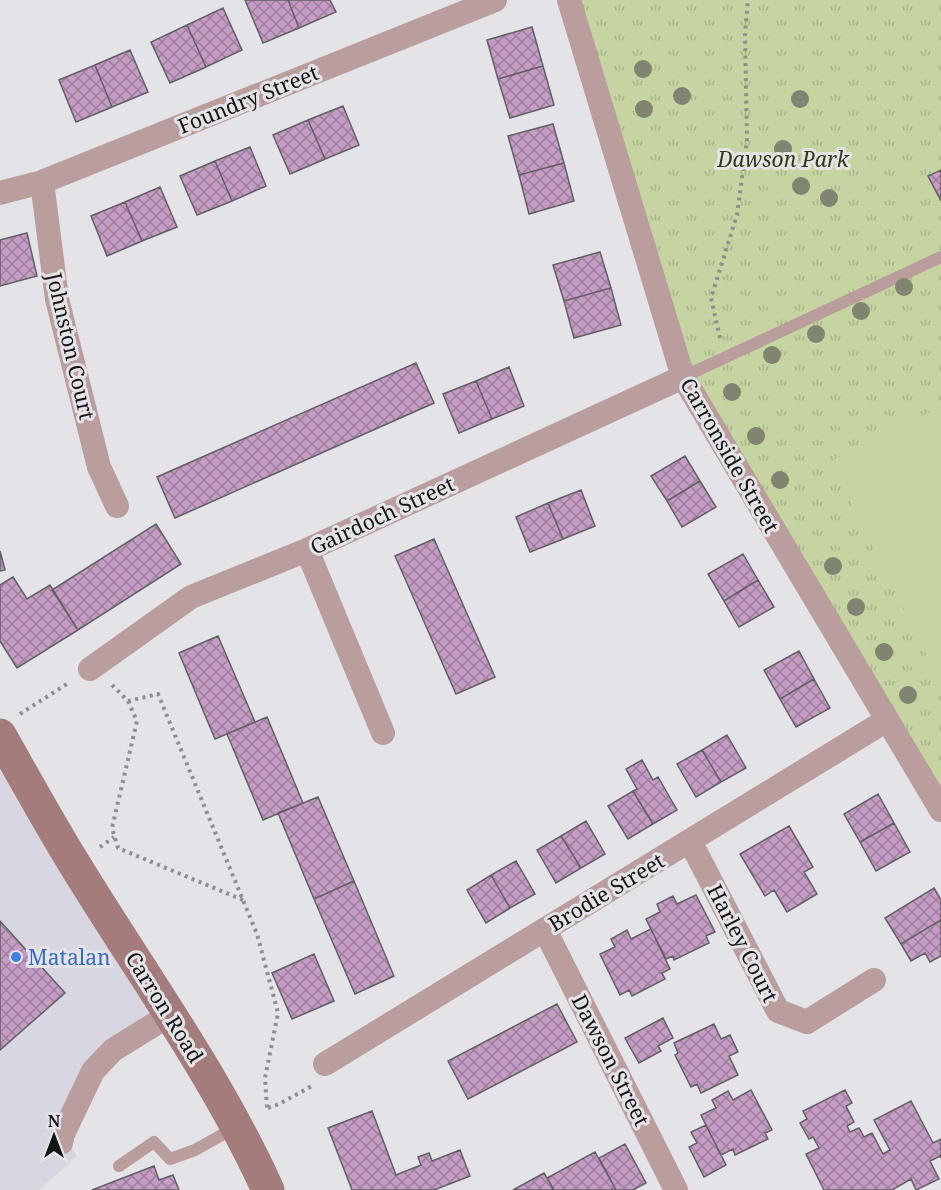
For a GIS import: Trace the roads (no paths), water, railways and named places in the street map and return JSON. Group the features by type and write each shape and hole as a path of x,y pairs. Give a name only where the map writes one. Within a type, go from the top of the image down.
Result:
{"main road":[{"name":"Carron Road","path":"10,725 75,865 171,1014 235,1123 268,1190"}],"street":[{"name":"Foundry Street","path":"0,194 42,182 495,0"},
{"name":"Carronside Street","path":"569,0 683,377 941,810"},
{"name":"Johnston Court","path":"42,182 57,299 99,467 117,506"},
{"name":"Gairdoch Street","path":"90,669 191,597 307,550 683,377"},
{"path":"307,550 383,733"},
{"name":"Brodie Street","path":"326,1064 887,720"},
{"name":"Harley Court","path":"690,841 778,1011 807,1022 874,980"},
{"name":"Dawson Street","path":"545,930 676,1190"},
{"path":"61,1143 63,1134 93,1071 113,1050 171,1014"}],"lane":[{"path":"683,377 941,257"},
{"path":"119,1166 154,1142 170,1159 195,1150 235,1123"}],"place":[{"name":"Matalan","path":"16,957"}],"park label":[{"name":"Dawson Park","path":"783,159"}]}
